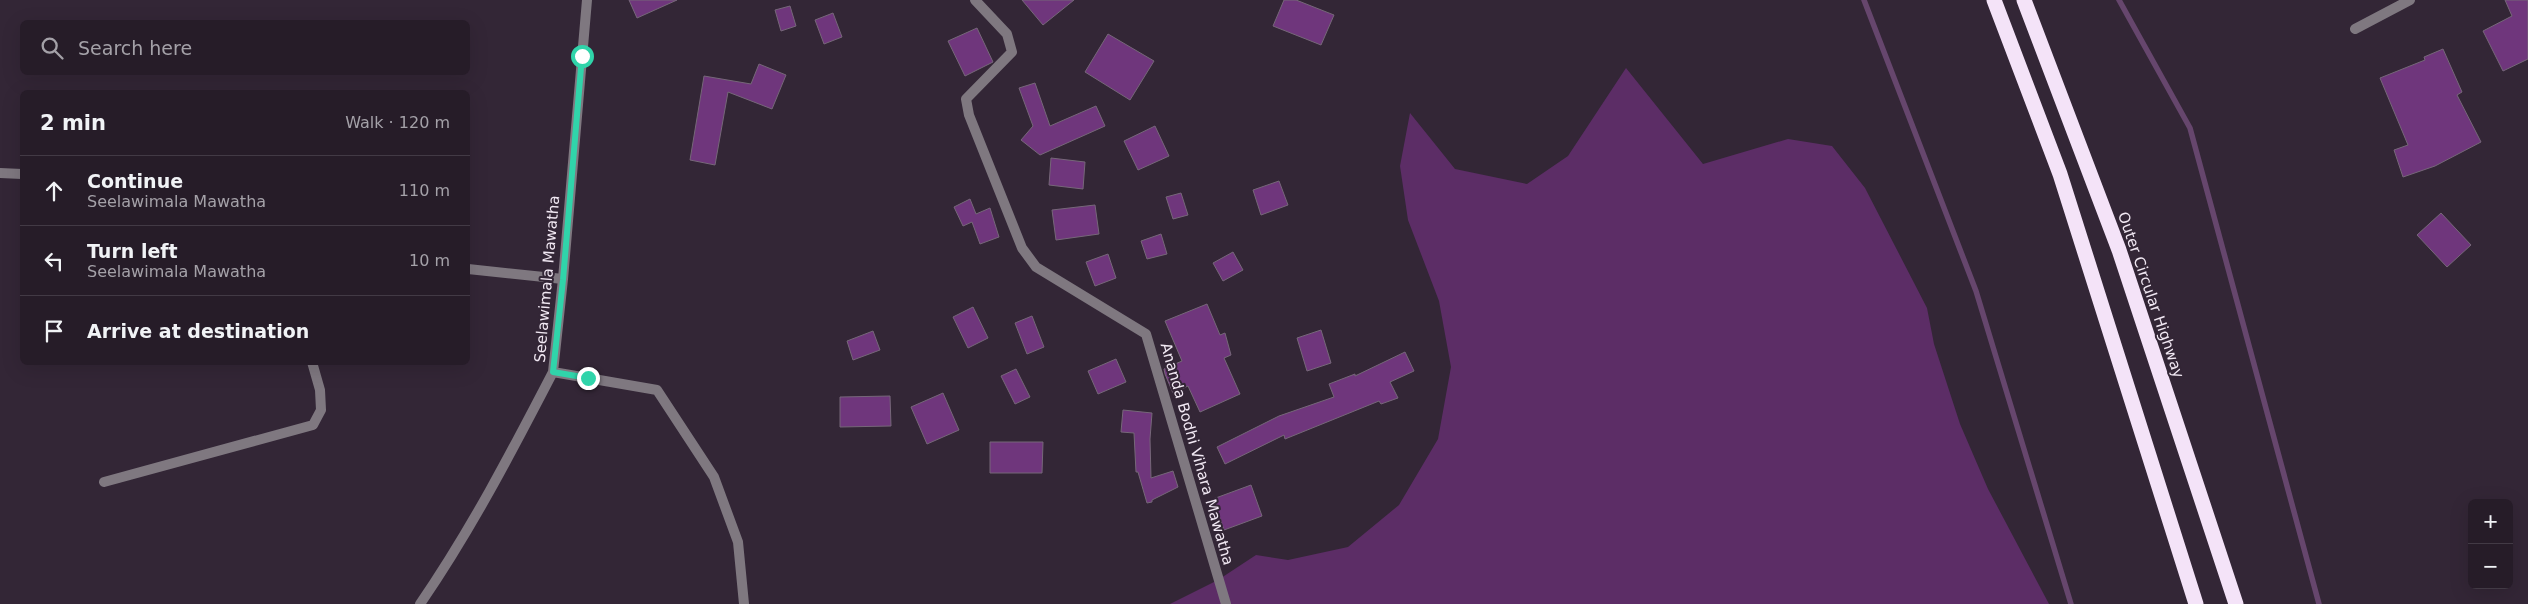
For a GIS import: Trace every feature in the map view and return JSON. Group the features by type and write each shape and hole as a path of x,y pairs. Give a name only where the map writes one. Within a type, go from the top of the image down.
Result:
{"highway":[{"path":"1994,0 2060,174 2196,604"},
{"name":"Outer Circular Highway","path":"2024,0 2119,250 2236,604"},
{"path":"2034,0 2060,93"}],"street":[{"name":"Seelawimala Mawatha","path":"587,0 563,280 553,372 657,390 714,477 738,542 744,604"},
{"name":"Ananda Bodhi Vihara Mawatha","path":"975,0 1007,34 1012,52 966,99 969,115 1022,248 1036,267 1146,334 1226,604"},
{"path":"2355,29 2410,0"},
{"path":"0,174 20,174"},
{"path":"470,269 563,280"},
{"path":"104,482 313,425 321,410 320,390 313,365"},
{"path":"420,604 449,561 489,494 553,372"}],"shaded area":[{"path":"1626,68 1703,164 1788,139 1832,146 1865,188 1927,308 1934,344 1960,424 1988,489 2049,604 1170,604 1218,580 1256,555 1288,560 1348,547 1399,505 1438,439 1451,367 1439,301 1408,220 1400,166 1410,113 1455,169 1527,184 1568,156"}],"building":[{"path":"629,0 677,0 637,18"},
{"path":"1022,0 1074,0 1043,25"},
{"path":"1284,0 1296,0 1334,15 1321,45 1273,26"},
{"path":"2505,0 2528,0 2528,59 2503,71 2483,31 2512,16"},
{"path":"790,6 796,26 781,31 775,10"},
{"path":"833,13 842,37 824,44 815,20"},
{"path":"977,28 993,62 965,76 948,41"},
{"path":"1108,34 1154,61 1130,100 1085,72"},
{"path":"2443,49 2462,92 2457,95 2481,142 2435,166 2403,177 2394,150 2408,145 2380,78 2425,60 2424,57"},
{"path":"759,64 786,75 772,109 728,92 715,165 690,160 704,76 751,84"},
{"path":"1035,83 1050,126 1096,106 1105,126 1040,155 1021,140 1033,126 1019,88"},
{"path":"1155,126 1169,156 1138,170 1124,141"},
{"path":"1051,158 1085,162 1083,189 1049,185"},
{"path":"1279,181 1288,205 1261,215 1253,190"},
{"path":"1181,193 1188,215 1173,219 1166,197"},
{"path":"970,199 976,214 990,208 999,237 980,244 972,222 963,226 954,207"},
{"path":"1095,205 1099,234 1056,240 1052,210"},
{"path":"2441,213 2471,245 2447,267 2417,235"},
{"path":"1161,234 1167,254 1147,259 1141,241"},
{"path":"1233,252 1243,270 1223,281 1213,263"},
{"path":"1108,254 1116,278 1095,286 1086,262"},
{"path":"1207,304 1220,335 1225,333 1231,355 1224,358 1240,394 1200,412 1188,386 1173,393 1165,374 1164,369 1182,361 1165,321"},
{"path":"973,307 988,338 968,348 953,317"},
{"path":"1032,316 1044,347 1027,354 1015,323"},
{"path":"1321,330 1331,363 1307,371 1297,338"},
{"path":"873,331 880,350 853,360 847,341"},
{"path":"1405,352 1414,371 1390,382 1398,398 1381,404 1379,401 1285,439 1284,435 1225,464 1217,447 1279,416 1334,397 1329,384 1355,374 1355,376"},
{"path":"1116,359 1126,382 1098,394 1088,371"},
{"path":"1016,369 1030,397 1015,404 1001,376"},
{"path":"943,393 959,430 927,444 911,407"},
{"path":"890,396 891,426 840,427 840,397"},
{"path":"1123,410 1152,413 1150,439 1151,478 1173,471 1178,487 1152,500 1152,502 1147,503 1138,472 1136,472 1134,433 1121,432"},
{"path":"990,442 1043,442 1042,473 990,473"},
{"path":"1251,485 1262,516 1224,530 1213,499"}],"waterway":[{"path":"1864,0 1976,291 2071,604"},
{"path":"2119,0 2190,128 2319,604"}],"route":[{"path":"582,56 563,280 553,372 588,378"}]}
